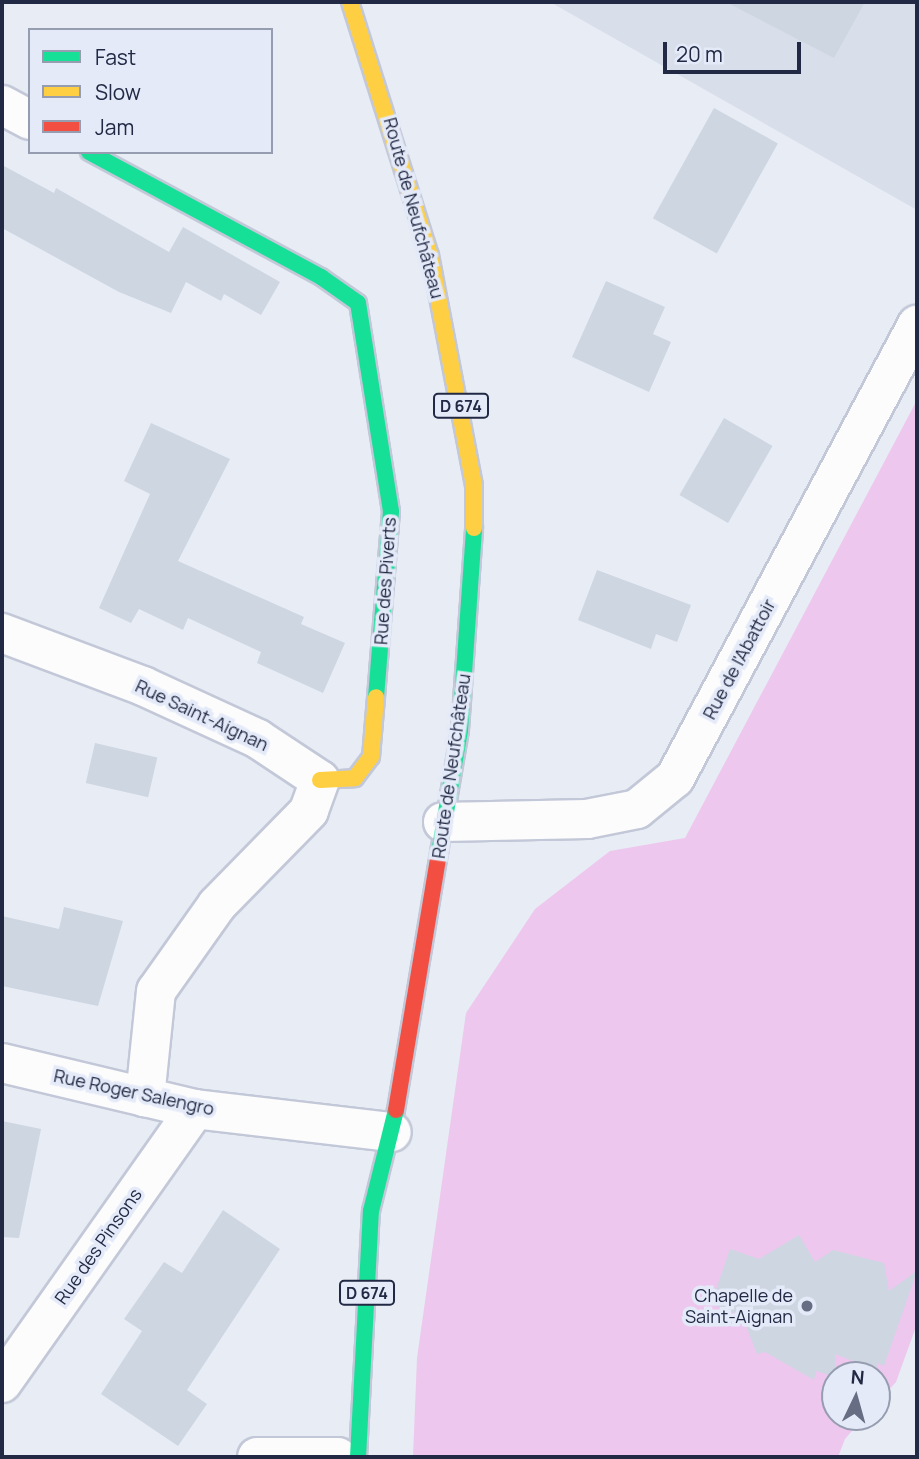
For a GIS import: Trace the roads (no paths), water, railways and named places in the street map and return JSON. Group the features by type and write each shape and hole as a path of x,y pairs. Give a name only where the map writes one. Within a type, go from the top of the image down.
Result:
{"main road":[{"name":"Route de Neufchâteau","path":"350,2 430,254 474,486 473,582 460,730 392,1132 371,1211 358,1457"},
{"name":"Rue des Piverts","path":"93,154 321,277 358,303 391,511 371,757 355,778 320,780"}],"street":[{"path":"2,105 28,119"},
{"name":"Rue de l'Abattoir","path":"443,822 587,819 624,812 637,809 675,778 917,325"},
{"name":"Rue Saint-Aignan","path":"2,633 143,686 258,739 320,780"},
{"path":"145,1097 156,991 217,905 309,811 320,780"},
{"name":"Rue Roger Salengro","path":"2,1063 195,1109 392,1132"},
{"name":"Rue des Pinsons","path":"2,1383 195,1109"},
{"path":"257,1457 263,1453 338,1457"}],"place":[{"name":"Chapelle de Saint-Aignan","path":"807,1306"}]}
